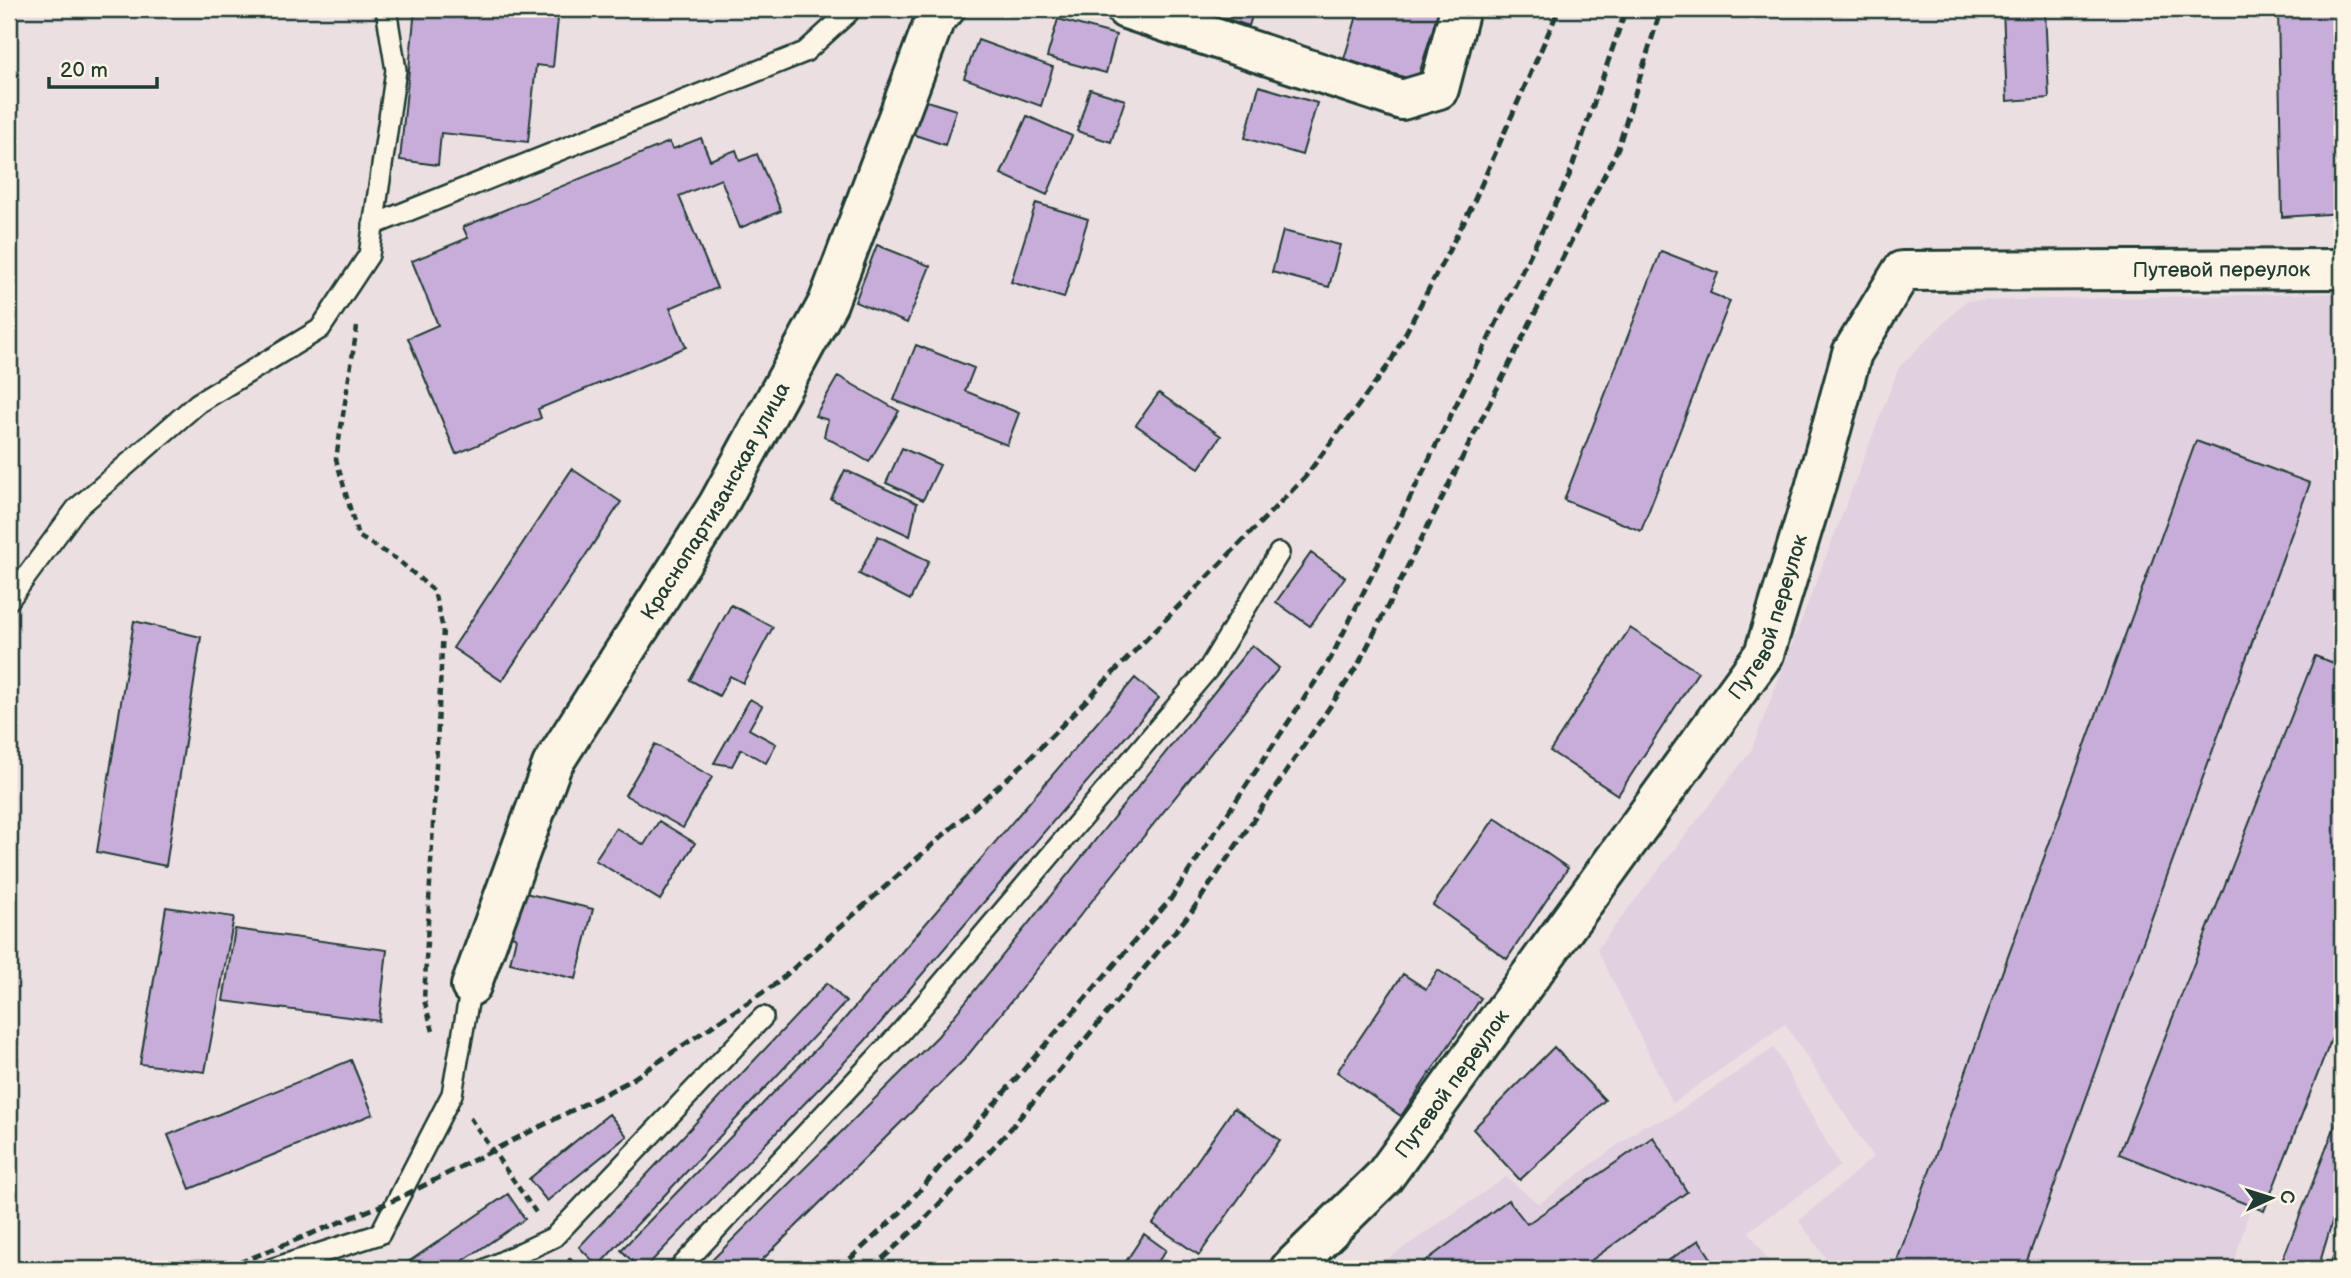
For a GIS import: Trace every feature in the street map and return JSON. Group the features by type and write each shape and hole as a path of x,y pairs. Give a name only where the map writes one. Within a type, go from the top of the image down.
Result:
{"street":[{"name":"Краснопартизанская улица","path":"471,986 552,765 718,505 828,303 935,19 945,9"},
{"path":"1126,9 1402,100 1439,89 1460,9"},
{"name":"Путевой переулок","path":"1290,1269 1384,1177 1764,654 1815,488 1852,353 1902,271 2342,269"}],"lane":[{"path":"9,600 76,509 198,403 320,329 369,255 396,70 386,9"},
{"path":"373,225 805,52 848,13 847,9"},
{"path":"679,1269 900,1033 1209,668 1279,553"},
{"path":"271,1269 380,1234 452,1094 471,986"},
{"path":"486,1269 554,1237 763,1017"}],"path":[{"path":"358,323 336,459 358,536 398,560 434,591 443,629 424,1000 436,1040"},
{"path":"452,1094 576,1269"}],"shaded area":[{"path":"2342,293 2342,1001 2318,997 2274,1127 2232,1269 1834,1269 1799,1221 1873,1157 1785,1024 1673,1103 1597,949 1751,751 1899,367 1966,301"},
{"path":"1774,1048 1840,1166 1749,1231 1774,1269 1373,1269 1506,1177 1539,1204 1643,1126 1668,1118"}],"building":[{"path":"415,9 559,9 553,67 536,65 528,142 441,133 438,165 400,160"},
{"path":"1214,9 1254,9 1249,26 1212,14"},
{"path":"1359,9 1439,9 1417,81 1344,59"},
{"path":"1807,9 1840,9 1841,14 1807,14"},
{"path":"2003,9 2045,9 2049,98 2007,101"},
{"path":"2278,9 2342,9 2342,213 2282,217"},
{"path":"1058,19 1116,35 1106,73 1047,57"},
{"path":"978,40 1053,67 1041,106 964,78"},
{"path":"1259,86 1317,103 1302,155 1245,138"},
{"path":"1090,89 1125,100 1111,142 1077,131"},
{"path":"917,98 956,110 945,145 906,132"},
{"path":"1027,116 1072,136 1047,195 1001,174"},
{"path":"701,138 710,160 736,150 740,161 757,154 781,211 740,228 721,179 679,196 717,288 670,308 686,347 538,409 541,418 456,454 408,338 438,325 412,261 468,238 463,227 669,142 673,149"},
{"path":"1036,203 1088,219 1064,298 1011,282"},
{"path":"1283,231 1340,245 1329,287 1272,272"},
{"path":"877,245 930,266 907,323 855,302"},
{"path":"1661,251 1718,273 1710,293 1730,301 1641,531 1564,500"},
{"path":"916,345 974,368 965,391 1019,413 1007,445 894,400"},
{"path":"838,376 899,411 869,462 824,436 828,420 815,416"},
{"path":"1159,393 1221,436 1199,468 1136,425"},
{"path":"2196,441 2310,483 2024,1269 1894,1269"},
{"path":"902,448 940,465 923,500 886,483"},
{"path":"572,469 621,502 502,681 453,648"},
{"path":"845,470 917,503 910,536 831,499"},
{"path":"878,536 929,561 910,600 859,574"},
{"path":"1311,553 1345,577 1310,626 1276,602"},
{"path":"731,605 773,627 743,683 730,676 719,696 690,680"},
{"path":"134,621 201,637 166,866 97,852"},
{"path":"1630,628 1698,672 1618,795 1550,751"},
{"path":"1252,645 1279,668 964,1060 753,1269 703,1269 938,1036"},
{"path":"2315,656 2342,666 2342,1012 2264,1211 2119,1154"},
{"path":"1135,678 1159,698 864,1042 644,1269 640,1269 621,1250 842,1022"},
{"path":"750,699 762,706 749,729 776,744 766,763 741,749 732,766 714,763"},
{"path":"655,744 712,777 683,828 625,795"},
{"path":"1495,818 1568,868 1507,959 1433,905"},
{"path":"659,821 695,843 660,900 595,860 616,828 644,845"},
{"path":"525,893 593,909 576,979 510,963 516,938 505,932"},
{"path":"166,907 234,917 205,1072 140,1064"},
{"path":"235,929 387,950 379,1021 223,1001"},
{"path":"1438,970 1481,998 1401,1116 1337,1072 1403,974 1426,989"},
{"path":"827,983 846,1002 598,1266 579,1247"},
{"path":"1554,1047 1605,1100 1520,1180 1473,1129"},
{"path":"351,1060 373,1114 190,1189 168,1135"},
{"path":"1234,1108 1280,1140 1199,1255 1153,1224"},
{"path":"2342,1108 2342,1188 2318,1269 2279,1269"},
{"path":"609,1114 627,1136 547,1201 529,1179"},
{"path":"1653,1137 1687,1192 1579,1269 1427,1269 1423,1263 1508,1200 1527,1224"},
{"path":"508,1194 525,1219 451,1269 398,1269"},
{"path":"1144,1234 1166,1250 1153,1269 1121,1269"},
{"path":"2342,1235 2342,1269 2328,1269"},
{"path":"1699,1240 1718,1269 1656,1269"}],"railway":[{"path":"224,1269 397,1199 628,1082 777,983 1030,758 1305,477 1390,363 1471,208 1559,9"},
{"path":"839,1269 901,1212 1170,900 1331,658 1569,176 1626,9"},
{"path":"871,1269 919,1225 1007,1133 1192,911 1358,665 1618,148 1661,9"}]}
